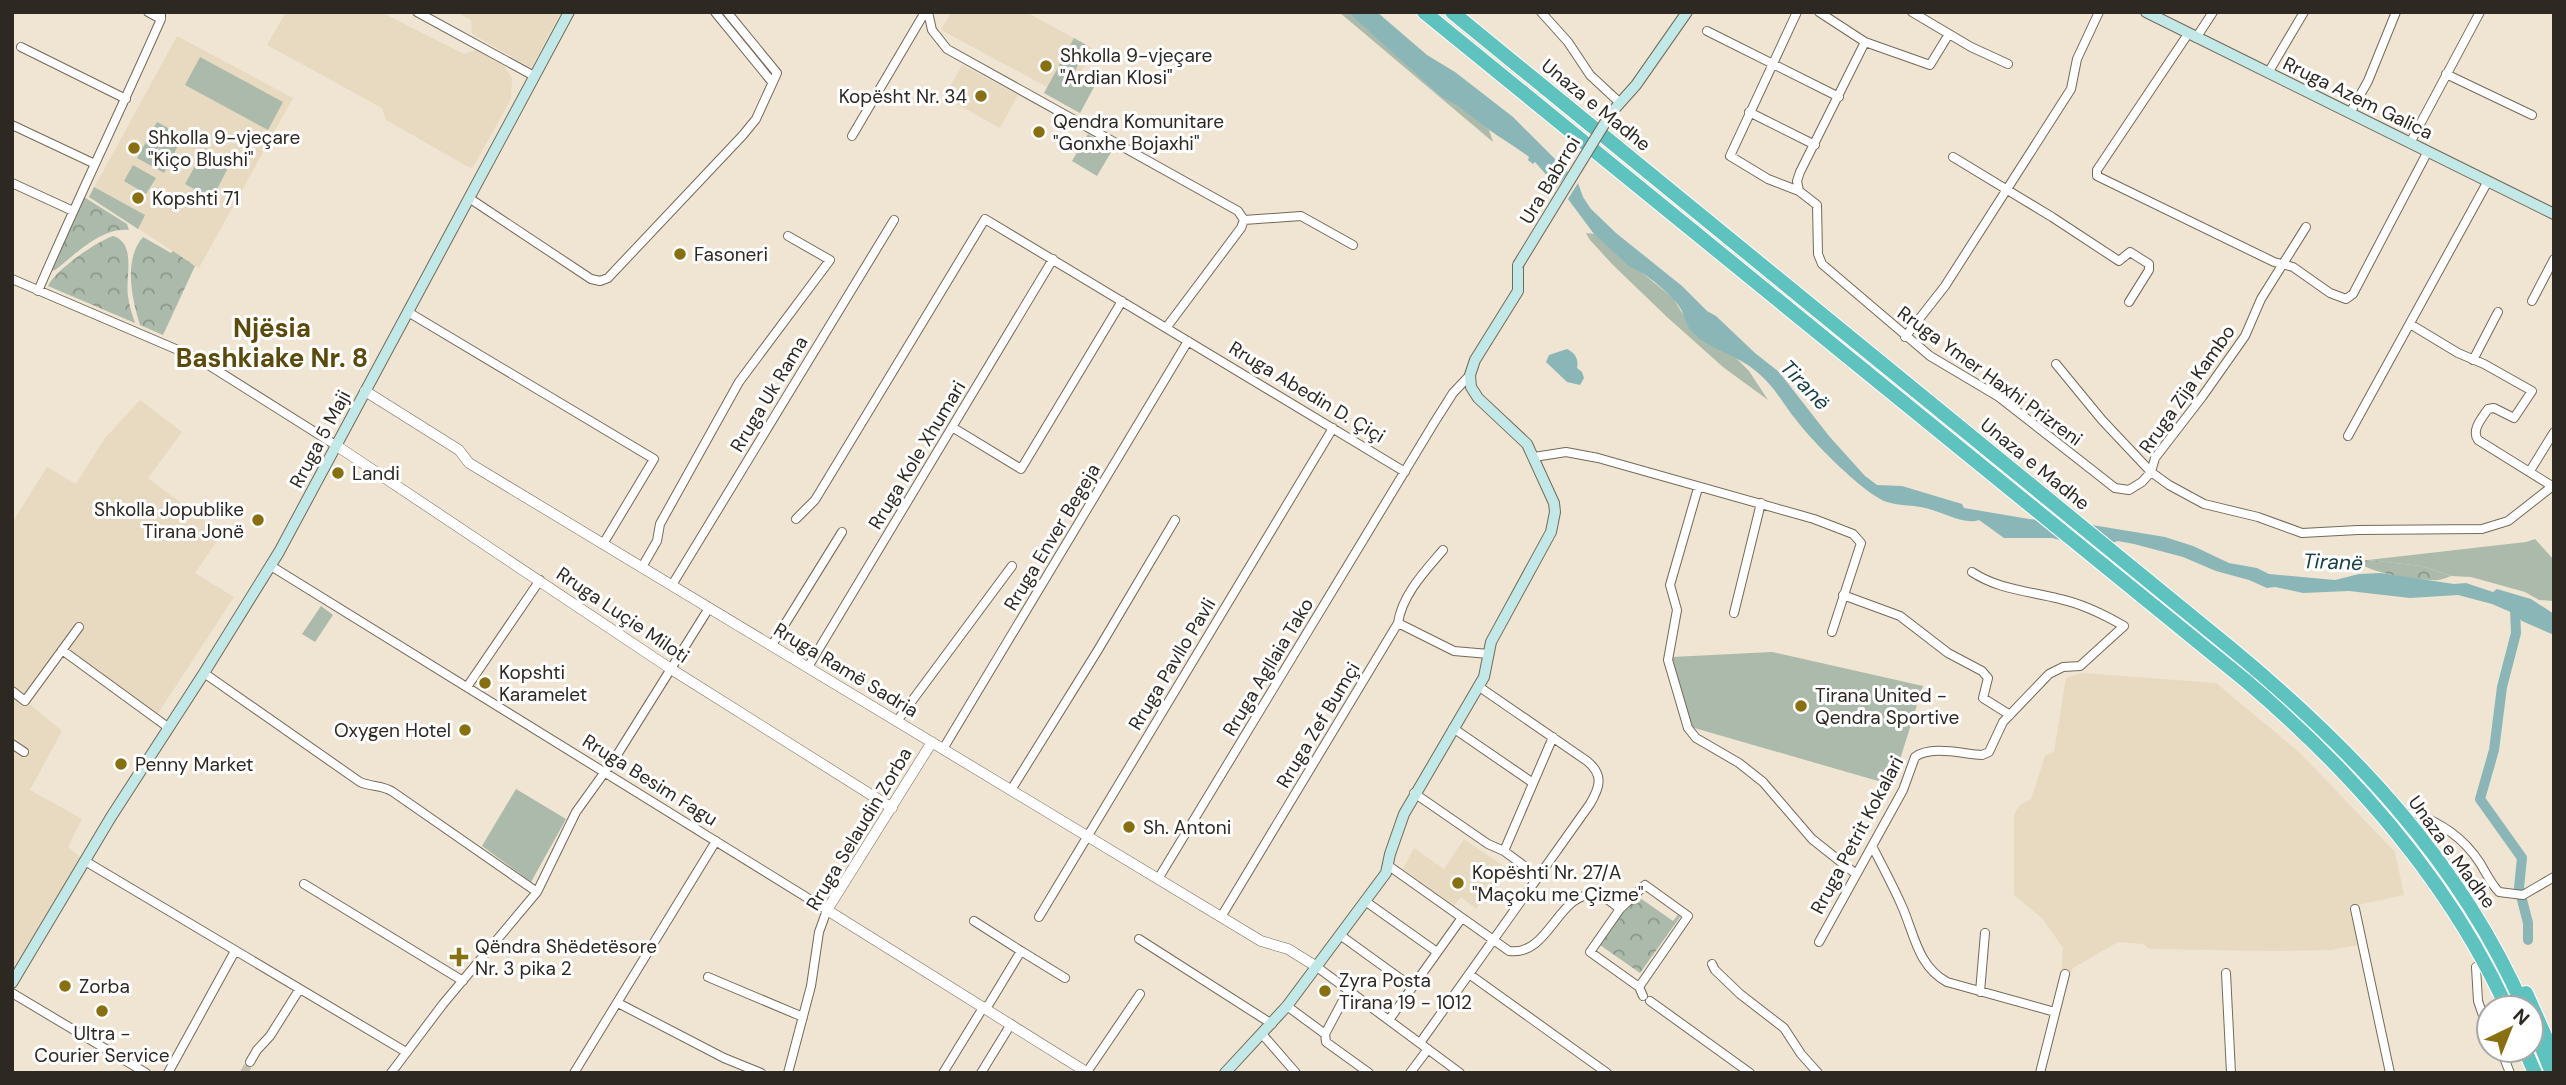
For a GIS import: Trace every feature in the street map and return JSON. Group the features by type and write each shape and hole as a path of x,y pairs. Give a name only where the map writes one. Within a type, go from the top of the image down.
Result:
{"highway":[{"name":"Unaza e Madhe","path":"1424,12 2273,705 2334,762 2378,810 2425,868 2481,956 2500,994"},
{"name":"Unaza e Madhe","path":"1452,12 2261,673 2342,747 2405,817 2448,875 2483,929 2517,994"},
{"path":"2342,747 2369,765 2385,782 2452,867 2506,954 2554,1056"},
{"path":"2334,762 2342,779 2429,889 2490,994"},
{"path":"2545,1057 2552,1073"}],"main road":[{"name":"Rruga 5 Maji","path":"12,983 85,861 271,566 569,12"},
{"path":"1619,102 1636,85 1687,12"},
{"name":"Rruga Azem Galica","path":"2146,12 2554,214"},
{"name":"Ura Babrroi","path":"1470,375 1475,360 1518,291 1518,265 1619,102"},
{"path":"1225,1073 1287,1006 1381,881 1389,866 1397,832 1414,793 1486,671 1494,635 1551,532 1554,503 1534,457 1521,438 1478,398 1471,387 1470,375"}],"street":[{"path":"38,291 161,16 148,12"},
{"path":"417,12 534,76"},
{"path":"715,12 772,82"},
{"path":"469,198 591,279 600,281 608,278 756,120 777,73 727,12"},
{"path":"852,136 926,12"},
{"path":"926,12 932,30 947,49 1238,211 1244,220"},
{"path":"1541,12 1568,42 1590,75 1619,102"},
{"path":"1797,12 1730,156 1768,179 1799,191"},
{"path":"1819,12 1865,42 1930,65 1949,34"},
{"path":"1912,12 2008,64"},
{"path":"1905,337 1931,307 2071,89 2077,59 2099,12"},
{"path":"2213,12 2192,36 2119,135 2096,176 2161,209 2305,274 2342,299 2350,297 2428,152"},
{"path":"2269,74 2304,12"},
{"path":"2350,113 2368,80 2396,12"},
{"path":"2410,142 2480,12"},
{"path":"1707,31 1839,97"},
{"path":"1799,191 1797,181 1800,172 1865,42"},
{"path":"21,47 126,99"},
{"path":"2446,74 2532,115"},
{"path":"1749,112 1815,145"},
{"path":"12,125 95,164"},
{"path":"1953,157 2119,261 2130,253 2148,264 2149,271 2129,302"},
{"path":"2348,436 2488,181"},
{"path":"12,183 73,211"},
{"name":"Rruga Ymer Haxhi Prizreni","path":"1799,191 1817,205 1818,254 1822,264 1905,337 1941,364 1999,397 2115,488 2129,490 2151,472"},
{"path":"1244,220 1301,216 1353,245"},
{"name":"Rruga Abedin D. Çiçi","path":"796,519 815,500 985,219 1405,472"},
{"name":"Rruga Uk Rama","path":"672,585 894,220"},
{"path":"1166,328 1241,228 1244,220"},
{"name":"Rruga Zija Kambo","path":"2151,472 2155,458 2245,336 2251,318 2306,227"},
{"path":"642,567 657,541 660,524 738,382 830,260 788,236"},
{"path":"2532,301 2554,259"},
{"name":"Rruga Kole Xhumari","path":"808,667 1053,260"},
{"path":"12,279 199,359 337,446"},
{"path":"952,427 1021,469 1122,301"},
{"path":"408,312 654,458 603,544"},
{"path":"2473,360 2498,312"},
{"path":"2151,472 2192,500 2258,517 2302,533 2469,530 2489,528 2522,513 2553,486 2479,440 2475,433 2488,409 2494,408 2514,418 2532,391 2458,353 2410,324"},
{"name":"Rruga Enver Begeja","path":"943,749 1188,341"},
{"name":"Rruga Zija Kambo","path":"2056,364 2151,472"},
{"path":"1405,472 1453,393 1470,375"},
{"name":"Rruga Ramë Sadria","path":"365,391 459,450 469,463 1261,941 1288,949 1317,967"},
{"name":"Rruga Pavllo Pavli","path":"1039,917 1334,428"},
{"path":"2530,471 2554,432"},
{"name":"Rruga Luçie Miloti","path":"337,446 671,669 892,808"},
{"path":"1534,457 1553,453 1575,453 1814,519 1859,538 1861,542 1832,632"},
{"name":"Rruga Agllaia Tako","path":"1158,879 1405,472"},
{"path":"1698,488 1670,585 1677,610 1668,660 1688,728 1696,738 1739,763 1763,782 1812,839 1856,874"},
{"path":"1734,613 1760,503"},
{"path":"1011,790 1175,520"},
{"path":"772,645 842,532"},
{"name":"Rruga Zef Bumçi","path":"1221,917 1398,624 1399,613 1408,597 1443,550"},
{"path":"897,721 1012,565"},
{"name":"Rruga Besim Fagu","path":"271,566 1088,1072 1140,994"},
{"name":"Rruga Petrit Kokalari","path":"1819,942 1895,803 1918,754 1935,752 1982,755 1989,752 1999,728 2049,674 2063,667 2080,666 2124,626 2088,607 2010,589 1972,572"},
{"path":"467,687 540,580"},
{"path":"1843,595 1900,616 1948,653 1982,671 1988,678 1983,698 2010,715"},
{"path":"391,1073 537,892 576,812 628,739 709,608"},
{"path":"1398,624 1454,651 1489,654"},
{"path":"12,691 25,701 79,627"},
{"path":"62,650 169,728"},
{"path":"204,673 360,782 385,787 537,892"},
{"path":"1420,1043 1595,796 1600,780 1598,772 1587,761 1478,686"},
{"path":"1453,728 1533,783"},
{"path":"1504,851 1553,737"},
{"name":"Rruga Selaudin Zorba","path":"788,1073 811,986 819,932 827,910 932,742"},
{"path":"12,744 24,752"},
{"path":"1414,793 1539,877"},
{"path":"2413,813 2436,821 2453,832 2479,862 2499,892 2524,895 2554,877"},
{"path":"574,1073 716,841"},
{"path":"1872,846 1928,967 1947,982 2055,1012"},
{"path":"85,861 406,1052"},
{"path":"1389,866 1509,951 1526,950 1542,938 1570,905 1587,896 1605,898 1620,909"},
{"path":"304,884 463,981"},
{"path":"1644,995 1688,916 1644,885 1620,909 1590,952 1644,995 1750,1073"},
{"path":"1364,901 1437,952"},
{"path":"2355,909 2390,1073"},
{"path":"1389,1020 1461,919"},
{"path":"974,921 1065,978"},
{"path":"1980,992 1985,933"},
{"path":"1340,935 1412,987"},
{"path":"1139,939 1272,1024"},
{"path":"168,1073 235,951"},
{"path":"943,1073 1021,951"},
{"path":"1712,964 1741,994 1784,1028 1801,1054 1818,1073"},
{"path":"1317,967 1460,1073"},
{"path":"2476,967 2478,994"},
{"path":"2226,973 2231,1073"},
{"path":"1469,974 1607,1073"},
{"path":"2040,1073 2065,974"},
{"path":"708,977 803,1017"},
{"path":"250,1062 271,1036 299,990"},
{"path":"1348,990 1325,1034 1326,1042 1369,1073"},
{"path":"12,993 146,1073"},
{"path":"618,1003 724,1058 761,1073"},
{"path":"1287,1006 1325,1034"},
{"path":"981,1073 1011,1024"},
{"path":"1262,1034 1296,1073"},
{"path":"1410,1073 1428,1049"}],"shaded area":[{"path":"286,12 381,12 464,54 476,50 504,66 512,78 511,99 472,169 386,120 382,108 267,45"},
{"path":"456,12 561,12 531,68 472,34 471,20"},
{"name":"Shkolla 9-vjeçare \"Ardian Klosi\"","path":"951,12 1026,12 1094,49 1079,76 1095,85 1080,113 1044,93 1047,87 941,30"},
{"path":"177,36 293,98 199,268 89,197"},
{"name":"Kopësht Nr. 34","path":"962,65 1018,95 1000,128 944,97"},
{"path":"140,400 182,432 148,478 222,534 195,573 234,597 155,718 62,650 26,701 62,731 30,790 82,819 68,847 85,861 12,979 12,523 47,467 76,484 105,438"},
{"path":"2082,673 2216,683 2299,752 2395,852 2404,895 2349,907 2358,945 2330,950 2272,951 2149,949 2143,944 2118,942 2073,968 2071,973 2061,973 2063,948 2042,918 2014,895 2014,815 2020,805 2031,799 2045,756 2054,752 2066,678"},
{"name":"Kopështi Nr. 27/A \"Maçoku me Çizme\"","path":"1464,839 1505,867 1476,909 1461,897 1454,906 1403,869 1414,848 1444,869"}],"green space":[{"path":"1339,12 1352,15 1442,98 1455,102 1489,130 1493,142"},
{"path":"1074,38 1088,46 1074,73 1095,85 1080,113 1044,93"},
{"path":"200,57 283,102 268,130 185,85"},
{"path":"157,122 183,136 164,173 137,158"},
{"path":"1088,134 1113,149 1097,176 1072,161"},
{"path":"205,148 231,162 212,199 185,184"},
{"path":"133,165 156,178 146,194 124,181"},
{"path":"94,187 145,215 138,229 89,197"},
{"path":"84,197 127,224 129,230 119,230 99,237 50,271"},
{"path":"1586,233 1594,234 1673,298 1696,336 1732,354 1749,371 1768,400 1723,367 1667,317 1613,265"},
{"path":"113,236 120,240 128,253 127,289 135,323 48,286 59,272 77,257"},
{"path":"143,237 171,253 173,251 195,266 163,335 140,325 134,304 131,268 137,246"},
{"path":"2535,539 2554,560 2554,601 2539,600 2525,592 2471,577 2451,576 2421,566 2368,560 2526,542"},
{"path":"2358,561 2421,566 2451,576 2436,580 2405,577 2371,569"},
{"path":"321,606 333,615 315,642 302,634"},
{"name":"Tirana United - Qendra Sportive","path":"1772,652 1923,686 1892,785 1691,727 1672,657"},
{"path":"516,789 566,819 531,882 482,846"},
{"path":"1639,888 1644,891 1640,898 1673,921 1678,915 1680,917 1640,973 1600,945"}],"water":[{"path":"1348,12 1377,12 1427,55 1455,72 1513,117 1568,172 1557,187 1535,162 1533,164 1528,160 1529,157 1442,98"},
{"path":"1578,183 1591,209 1616,233 1682,286 1707,311 1779,372 1829,436 1865,476 1877,485 1902,486 1962,504 1964,508 2165,537 2193,546 2229,563 2257,568 2269,574 2335,580 2359,574 2381,573 2454,584 2466,583 2493,592 2497,589 2531,599 2554,614 2554,635 2492,604 2458,595 2410,598 2349,591 2303,593 2267,588 2183,557 2134,544 2118,541 2094,548 2092,554 2088,547 2052,538 2004,538 1979,520 1961,520 1924,508 1887,502 1853,479 1826,454 1764,378 1749,366 1694,334 1679,306 1667,292 1630,267 1594,234 1568,199"},
{"path":"1567,349 1576,357 1577,368 1582,372 1584,378 1580,385 1567,382 1546,362 1549,355"}],"waterway":[{"path":"2515,609 2516,633 2502,687 2494,750 2480,799 2522,858 2519,888 2528,923 2528,940"}],"tunnel":[{"path":"244,1073 250,1062"}],"place":[{"name":"Shkolla 9-vjeçare \"Ardian Klosi\"","path":"1046,66"},
{"name":"Kopësht Nr. 34","path":"981,96"},
{"name":"Qendra Komunitare \"Gonxhe Bojaxhi\"","path":"1039,132"},
{"name":"Shkolla 9-vjeçare \"Kiço Blushi\"","path":"134,148"},
{"name":"Kopshti 71","path":"138,198"},
{"name":"Fasoneri","path":"680,254"},
{"name":"Landi","path":"338,473"},
{"name":"Shkolla Jopublike Tirana Jonë","path":"258,520"},
{"name":"Kopshti Karamelet","path":"485,683"},
{"name":"Tirana United - Qendra Sportive","path":"1801,706"},
{"name":"Oxygen Hotel","path":"465,730"},
{"name":"Penny Market","path":"121,764"},
{"name":"Sh. Antoni","path":"1129,827"},
{"name":"Kopështi Nr. 27/A \"Maçoku me Çizme\"","path":"1458,883"},
{"name":"Qëndra Shëdetësore Nr. 3 pika 2","path":"459,957"},
{"name":"Zorba","path":"65,986"},
{"name":"Zyra Posta Tirana 19 - 1012","path":"1325,991"},
{"name":"Ultra - Courier Service","path":"102,1011"}],"district":[{"name":"Njësia Bashkiake Nr. 8","path":"272,343"}],"water label":[{"name":"Tiranë","path":"1805,385"},
{"name":"Tiranë","path":"2333,562"}]}
